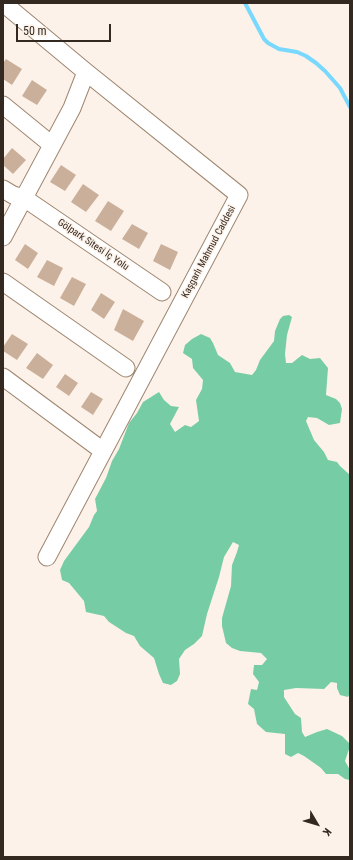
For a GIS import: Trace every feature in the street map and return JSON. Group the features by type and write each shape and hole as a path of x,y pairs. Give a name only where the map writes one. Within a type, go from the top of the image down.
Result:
{"street":[{"name":"Kaşgarlı Mahmud Caddesi","path":"3,3 86,72 240,195 47,557"},
{"path":"3,237 72,108 86,72"},
{"path":"3,105 52,144"},
{"name":"Gölpark Sitesi İç Yolu","path":"3,189 13,195 24,198 162,292"},
{"path":"3,282 126,368"},
{"path":"3,377 103,451"}],"green space":[{"path":"289,315 292,317 287,335 285,354 286,363 292,363 302,355 310,359 320,358 328,368 326,395 336,399 340,403 342,409 340,423 329,425 317,418 308,417 306,421 314,440 324,452 328,460 337,462 350,475 350,693 348,697 340,695 337,688 337,683 331,682 324,689 296,688 284,690 284,697 295,714 301,718 302,732 305,737 327,729 342,736 350,744 345,761 350,770 350,780 345,779 338,774 326,774 321,768 298,753 291,757 285,754 285,734 266,732 257,724 254,709 248,704 251,689 257,690 259,682 253,674 254,665 262,665 267,659 261,653 240,651 232,648 226,643 222,626 222,618 231,586 232,565 239,545 233,542 224,557 202,636 185,650 179,659 180,674 177,681 171,685 163,683 154,658 140,646 134,636 126,633 109,622 104,616 86,612 84,601 69,583 62,580 60,570 64,561 89,527 97,511 95,499 119,449 129,423 143,402 159,392 164,400 171,406 179,407 170,424 175,432 185,425 191,427 199,421 196,400 202,389 203,380 193,368 192,359 183,353 185,345 201,334 210,338 218,355 230,363 235,372 252,375 260,360 274,341 275,331 280,319 283,316"}],"building":[{"path":"6,59 22,69 12,85 3,79 3,63"},
{"path":"32,80 47,90 37,105 22,96"},
{"path":"12,148 26,160 13,174 3,165 3,159"},
{"path":"61,165 76,175 65,191 50,182"},
{"path":"83,184 99,195 86,212 71,202"},
{"path":"108,201 124,211 111,231 95,221"},
{"path":"132,224 148,233 139,249 122,239"},
{"path":"25,244 38,253 28,269 15,260"},
{"path":"161,244 178,252 170,270 153,261"},
{"path":"47,260 63,268 54,286 37,277"},
{"path":"72,277 86,284 74,306 60,298"},
{"path":"101,293 115,302 104,319 91,310"},
{"path":"123,309 144,321 133,341 114,330"},
{"path":"12,334 28,344 17,360 3,351 3,347"},
{"path":"37,353 53,365 43,379 26,368"},
{"path":"65,374 78,383 69,396 56,387"},
{"path":"91,392 103,399 93,415 81,407"}],"waterway":[{"path":"245,3 264,39 268,43 279,49 297,52 316,63 340,88 350,107"}]}
